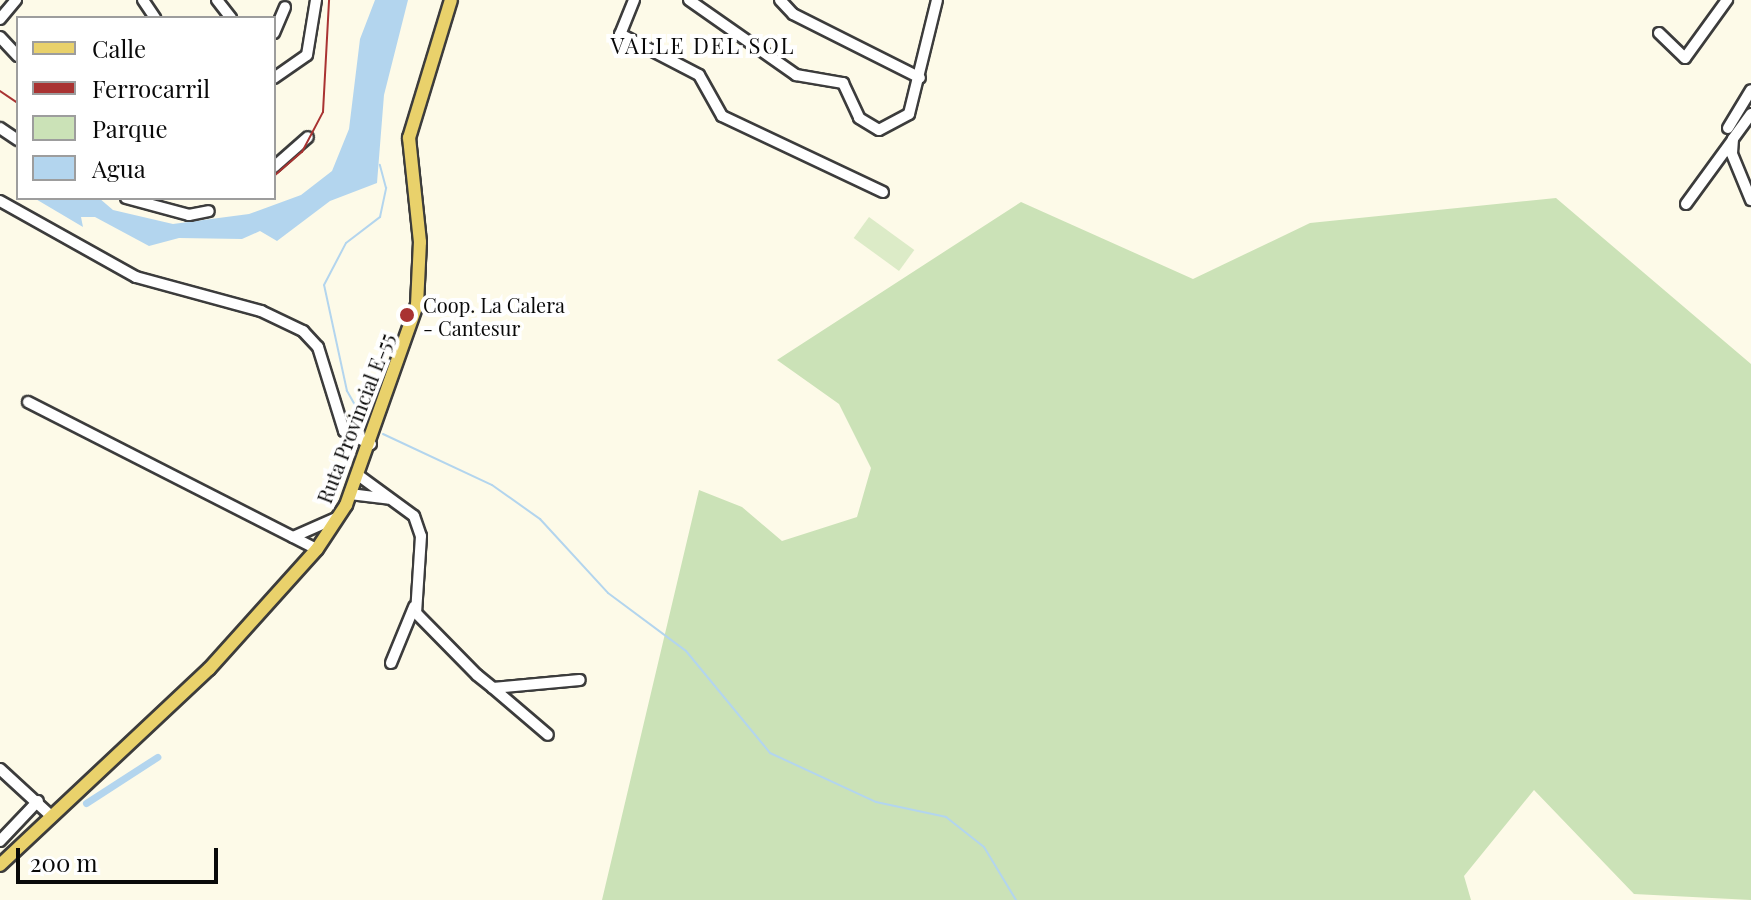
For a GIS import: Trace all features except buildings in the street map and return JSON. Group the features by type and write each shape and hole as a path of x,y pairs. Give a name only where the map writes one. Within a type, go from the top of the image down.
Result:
{"main road":[{"name":"Ruta Provincial E-55","path":"0,865 34,829 209,669 317,549 341,514 371,444 417,305 420,242 409,138 451,0"}],"street":[{"path":"217,0 229,16"},
{"path":"276,77 307,55 316,0"},
{"path":"634,0 620,34 699,75 722,116 883,192"},
{"path":"689,0 796,75 843,83 859,118 877,130 909,114 937,0"},
{"path":"780,0 793,14 920,78"},
{"path":"1659,33 1685,58 1727,0"},
{"path":"276,28 285,7"},
{"path":"0,19 16,10"},
{"path":"0,36 16,54"},
{"path":"1728,128 1751,90"},
{"path":"1686,204 1751,114"},
{"path":"276,165 308,137"},
{"path":"1733,139 1733,167 1751,200"},
{"path":"133,200 189,215 209,211"},
{"path":"0,201 136,277 261,311 303,331 318,347 344,431 371,444"},
{"path":"28,402 317,549"},
{"path":"358,475 390,499 419,528 414,607 391,663"},
{"path":"350,494 390,499"},
{"path":"293,537 311,535 341,514"},
{"path":"414,607 493,688 548,735"},
{"path":"493,688 580,680"},
{"path":"0,769 50,815"},
{"path":"34,829 38,801"},
{"path":"0,841 38,801"}],"green space":[{"path":"1556,198 1751,364 1751,900 1634,894 1534,790 1464,876 1471,900 602,900 699,490 742,507 782,541 857,517 871,468 839,404 777,360 1021,202 1193,279 1310,223"},
{"path":"869,217 914,250 899,271 854,238"}],"water":[{"path":"375,0 408,0 384,95 377,183 330,201 277,241 260,231 242,239 179,238 149,246 95,217 81,217 83,227 37,200 101,200 113,210 173,224 249,214 301,195 332,171 349,129 360,39"}],"waterway":[{"path":"368,428 347,391 324,285 346,243 380,217 386,188 380,165"},
{"path":"383,434 492,485 540,519 608,593 686,651 770,753 876,802 946,817 984,847 1016,900"},
{"path":"86,803 157,757"}],"railway":[{"path":"276,174 302,152 323,112 329,0"},
{"path":"0,91 16,102"}],"place":[{"name":"Coop. La Calera - Cantesur","path":"407,315"}],"district":[{"name":"VALLE DEL SOL","path":"703,46"}]}
